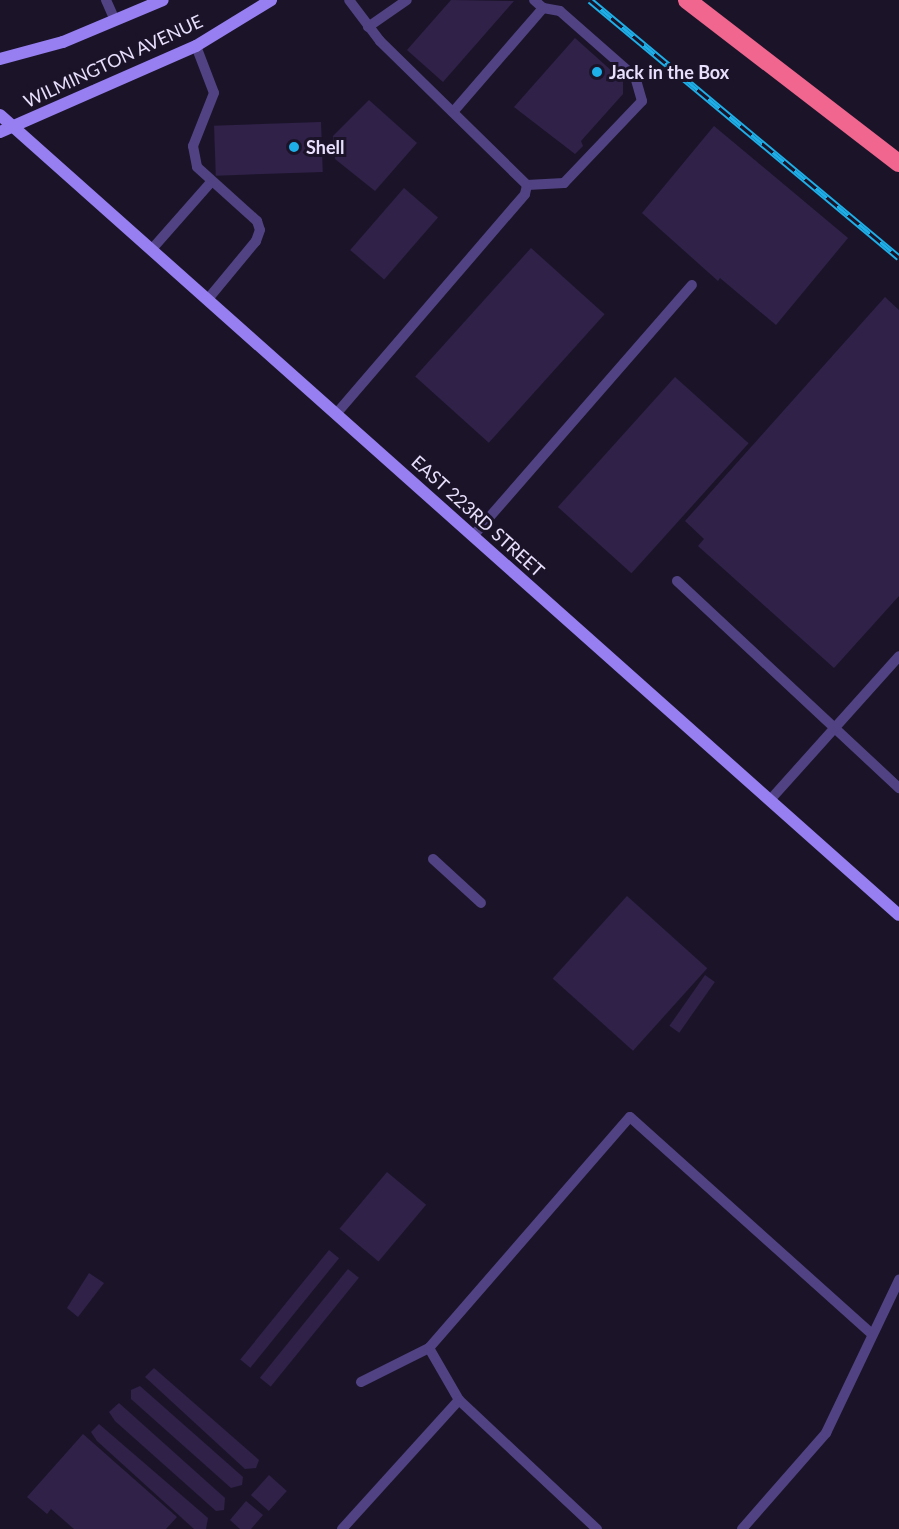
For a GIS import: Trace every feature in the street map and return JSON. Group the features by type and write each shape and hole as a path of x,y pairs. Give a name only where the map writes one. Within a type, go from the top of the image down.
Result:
{"highway":[{"path":"687,0 899,163"}],"main road":[{"name":"WILMINGTON AVENUE","path":"0,60 30,52 163,0"},
{"name":"WILMINGTON AVENUE","path":"0,132 196,46 271,0"},
{"name":"EAST 223RD STREET","path":"0,115 898,913"}],"lane":[{"path":"106,0 115,20"},
{"path":"349,0 368,27 527,185 564,183 642,101 635,77 560,11 543,8 534,0"},
{"path":"368,27 407,0"},
{"path":"453,112 543,8"},
{"path":"196,46 214,93 193,146 197,167 257,221 260,230 256,242 208,299"},
{"path":"152,249 211,182"},
{"path":"336,414 525,194 527,185"},
{"path":"473,536 692,285"},
{"path":"677,581 833,729 899,788"},
{"path":"770,800 899,656"},
{"path":"433,859 481,903"},
{"path":"361,1382 429,1348 630,1117 872,1334"},
{"path":"742,1529 826,1433 899,1280"},
{"path":"429,1348 459,1400 597,1529"},
{"path":"342,1529 459,1400"}],"building":[{"path":"451,0 514,1 443,82 407,50"},
{"path":"575,38 623,81 623,94 581,141 583,146 575,154 514,107"},
{"path":"369,100 417,143 375,191 335,159 333,136"},
{"path":"321,122 323,172 216,176 214,126"},
{"path":"714,126 848,238 776,325 720,278 718,281 642,213"},
{"path":"404,188 438,218 384,279 350,250"},
{"path":"531,248 605,314 489,443 415,377"},
{"path":"885,297 899,310 899,596 834,668 698,546 704,539 685,521"},
{"path":"675,377 749,443 631,573 558,507"},
{"path":"627,896 707,968 633,1051 553,978"},
{"path":"705,975 715,982 679,1033 669,1026"},
{"path":"387,1172 426,1205 379,1261 339,1229"},
{"path":"329,1250 339,1258 250,1368 240,1360"},
{"path":"348,1269 359,1278 271,1387 260,1378"},
{"path":"89,1273 104,1283 78,1317 67,1308"},
{"path":"154,1368 259,1460 256,1468 245,1469 145,1377"},
{"path":"140,1386 243,1477 242,1485 231,1488 131,1399 131,1390"},
{"path":"119,1403 225,1498 224,1510 216,1511 115,1421 109,1412"},
{"path":"99,1424 208,1518 206,1529 194,1529 97,1441 91,1432"},
{"path":"83,1434 177,1517 166,1529 74,1529 51,1509 47,1514 27,1497"},
{"path":"269,1475 287,1491 269,1511 251,1495"},
{"path":"246,1501 263,1515 251,1529 240,1529 230,1520"}],"railway":[{"path":"590,0 899,257"}],"place":[{"name":"Jack in the Box","path":"597,72"},
{"name":"Shell","path":"294,147"}]}
